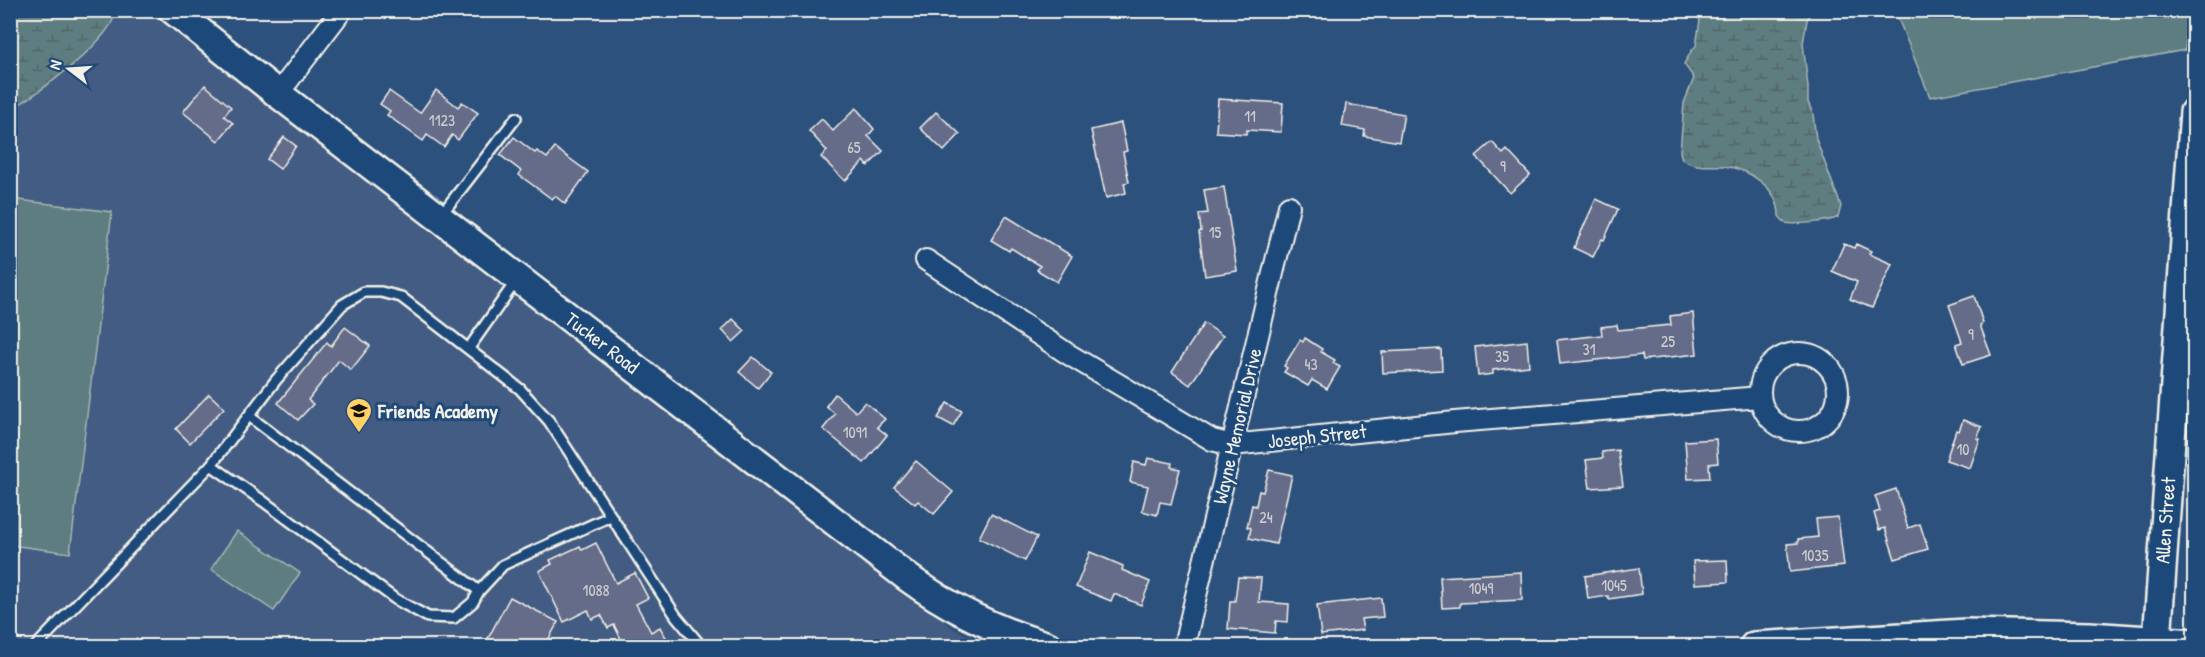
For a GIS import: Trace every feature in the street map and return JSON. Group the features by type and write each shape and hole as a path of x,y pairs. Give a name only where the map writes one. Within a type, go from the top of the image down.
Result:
{"main road":[{"name":"Tucker Road","path":"173,10 278,94 907,577 948,604 987,637 1048,646"},
{"name":"Allen Street","path":"2157,640 2194,127"},
{"path":"1754,646 1966,633 2079,635 2194,643"}],"street":[{"path":"278,94 342,10"},
{"name":"Wayne Memorial Drive","path":"1184,646 1289,206"},
{"name":"Joseph Street","path":"926,260 1068,354 1212,440 1232,445 1455,422 1760,397"},
{"path":"1795,353 1810,354 1824,361 1834,373 1838,388 1837,403 1830,417 1818,427 1804,431 1788,430 1775,423 1765,411 1760,397 1761,381 1768,368 1780,358 1795,353"}],"lane":[{"path":"439,217 516,118"},
{"path":"469,348 518,278"},
{"path":"36,646 211,465 276,380 342,305 364,292 381,292 401,297 469,348 520,389 549,421 676,616 701,646"},
{"path":"249,416 479,591"},
{"path":"211,465 395,598 428,617 454,618 472,602 503,565 611,516"}],"shaded area":[{"name":"Friends Academy","path":"64,10 148,11 169,24 858,549 954,629 989,646 11,646 11,63"}],"green space":[{"path":"11,10 115,10 112,22 89,50 55,80 11,109"},
{"path":"1693,11 1812,11 1807,20 1803,43 1808,102 1813,114 1816,139 1841,206 1838,217 1812,223 1785,223 1779,216 1774,197 1761,182 1752,176 1734,168 1697,165 1682,159 1680,152 1684,103 1694,78 1684,64 1696,46 1700,20"},
{"path":"1895,11 2188,11 2185,50 1930,97"},
{"path":"11,199 112,212 70,553 11,545"},
{"path":"237,531 300,573 274,611 211,569"}],"building":[{"path":"205,85 231,107 224,116 233,123 218,141 183,112"},
{"path":"436,90 458,107 462,102 478,113 458,140 452,135 444,147 427,135 423,141 387,115 390,111 380,104 389,91 420,113"},
{"path":"1218,99 1283,103 1281,132 1247,130 1246,134 1216,132"},
{"path":"1346,104 1404,114 1399,142 1364,136 1365,130 1342,126"},
{"path":"856,108 874,129 868,136 883,151 868,166 864,161 845,181 821,157 827,151 809,131 822,119 833,131"},
{"path":"936,112 960,134 944,151 920,128"},
{"path":"1121,123 1127,151 1123,152 1129,182 1124,183 1126,193 1106,198 1091,130"},
{"path":"284,137 296,146 280,169 267,159"},
{"path":"514,137 535,153 537,151 547,158 555,148 588,172 565,204 555,196 552,199 519,175 521,171 500,155"},
{"path":"1492,142 1503,154 1507,150 1530,175 1510,193 1476,156"},
{"path":"1224,187 1237,271 1205,276 1199,232 1201,231 1199,214 1208,213 1204,190"},
{"path":"1596,199 1618,209 1604,240 1602,239 1593,257 1574,248"},
{"path":"1006,216 1072,256 1057,282 1037,270 1040,266 1011,248 1009,251 991,240"},
{"path":"1844,244 1854,248 1856,244 1871,251 1869,254 1892,264 1872,308 1850,299 1857,282 1832,271"},
{"path":"1974,296 1983,323 1980,325 1991,355 1963,364 1956,344 1962,342 1949,305"},
{"path":"1693,313 1697,354 1643,360 1642,355 1560,364 1557,340 1602,335 1601,327 1617,325 1618,330 1671,325 1670,316"},
{"path":"733,319 745,331 733,342 722,330"},
{"path":"1204,323 1223,336 1190,385 1172,372"},
{"path":"345,327 370,346 351,370 339,360 308,400 313,404 298,420 278,403 327,342 331,346"},
{"path":"1305,338 1322,349 1321,352 1335,360 1333,363 1340,367 1327,389 1312,380 1308,386 1284,372 1287,368 1284,366 1300,340 1303,342"},
{"path":"1527,341 1529,366 1493,370 1493,374 1478,376 1475,347"},
{"path":"1441,349 1442,370 1383,373 1382,352"},
{"path":"753,357 771,372 758,388 739,372"},
{"path":"209,394 224,408 190,443 176,429"},
{"path":"835,394 856,412 865,402 885,419 877,427 887,435 864,463 823,429 835,414 826,406"},
{"path":"947,403 962,411 953,426 938,418"},
{"path":"1963,420 1982,427 1970,468 1946,460 1956,430 1959,431"},
{"path":"1716,439 1718,463 1709,464 1710,478 1688,479 1685,441"},
{"path":"1618,450 1623,486 1590,488 1586,460 1603,458 1602,452"},
{"path":"1148,458 1172,463 1171,467 1180,469 1171,504 1160,502 1157,515 1142,511 1148,486 1130,482 1134,462 1146,465"},
{"path":"916,461 953,492 934,514 918,501 915,504 894,487"},
{"path":"1269,470 1292,475 1276,544 1249,538 1251,528 1247,527 1252,505 1256,506 1259,491 1263,492"},
{"path":"1896,489 1908,528 1920,524 1928,549 1895,559 1885,528 1879,530 1874,513 1880,511 1875,496"},
{"path":"991,514 1037,537 1025,561 979,538"},
{"path":"1838,517 1844,566 1790,572 1787,544 1798,543 1798,539 1818,537 1816,519"},
{"path":"596,543 616,583 635,573 648,598 636,604 651,632 660,627 671,646 621,646 624,645 614,625 608,628 601,615 592,619 588,610 564,622 539,571 552,564 550,560 580,546 582,550"},
{"path":"1090,552 1123,566 1122,570 1150,582 1141,605 1114,594 1111,601 1076,587"},
{"path":"1727,560 1728,582 1695,584 1693,561"},
{"path":"1639,568 1642,594 1609,599 1608,596 1588,599 1585,576"},
{"path":"1521,572 1522,600 1460,603 1460,607 1442,608 1440,577"},
{"path":"1238,577 1261,578 1259,602 1289,604 1288,622 1276,621 1275,633 1228,629 1230,601 1235,601"},
{"path":"510,597 558,622 545,646 484,646"},
{"path":"1381,598 1383,617 1361,619 1363,630 1321,635 1317,605"}],"place":[{"name":"Friends Academy","path":"359,434"}]}
